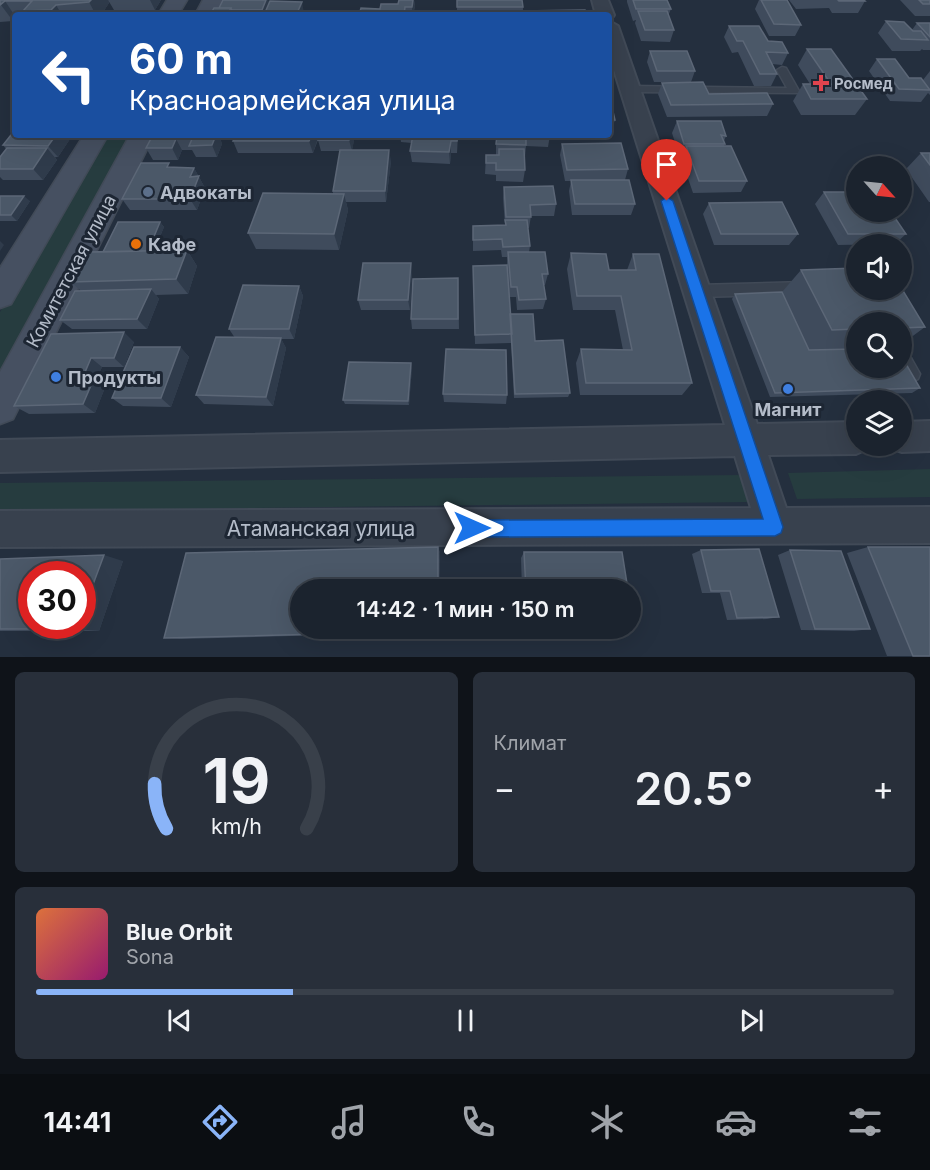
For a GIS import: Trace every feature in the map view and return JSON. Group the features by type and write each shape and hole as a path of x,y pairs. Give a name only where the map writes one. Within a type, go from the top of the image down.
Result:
{"street":[{"path":"612,35 775,527"},
{"path":"0,295 94,138"},
{"name":"Комитетская улица","path":"0,407 140,138"},
{"path":"912,437 930,436"},
{"path":"0,456 846,438"},
{"name":"Атаманская улица","path":"0,529 930,525"}],"lane":[{"path":"630,89 794,91 782,70"},
{"path":"697,291 820,287"}],"green space":[{"path":"102,138 130,138 0,382 0,312"},
{"path":"930,469 930,497 797,499 788,473"},
{"path":"741,475 749,502 0,511 0,483"}],"building":[{"path":"0,0 91,0 56,5 51,10 23,11 32,1 5,1 0,5"},
{"path":"223,0 266,0 262,10 232,10 231,8 219,8"},
{"path":"399,0 413,0 412,7 405,7 404,12 360,12 361,8 380,9 381,4 398,4"},
{"path":"457,0 522,0 523,7 457,7"},
{"path":"633,0 667,0 671,9 636,9"},
{"path":"761,0 787,0 801,25 774,24"},
{"path":"864,0 865,1 839,1"},
{"path":"919,0 930,0 930,4 923,4"},
{"path":"270,1 302,2 298,11 346,11 346,12 265,12"},
{"path":"214,8 231,8 229,12 212,12"},
{"path":"585,10 585,12 521,12"},
{"path":"638,11 667,11 674,30 645,30"},
{"path":"886,21 904,22 913,31 921,31 928,40 901,39"},
{"path":"917,23 930,23 930,37"},
{"path":"729,26 759,26 768,41 782,42 788,53 766,52 777,74 760,74 743,41 737,41"},
{"path":"807,49 831,49 867,99 811,99 803,84 831,84"},
{"path":"650,51 687,51 695,71 657,71"},
{"path":"877,59 895,59 909,78 921,78 930,90 899,89"},
{"path":"703,82 709,94 767,93 773,104 671,105 662,83"},
{"path":"677,121 721,121 726,136 721,135 725,144 684,144"},
{"path":"12,134 12,138 54,138 48,146 3,145"},
{"path":"151,138 215,138 212,145 189,146 192,139 176,139 172,148 146,148"},
{"path":"234,138 310,138 309,141 233,141"},
{"path":"318,138 349,138 349,140 318,140"},
{"path":"412,138 458,138 457,141 451,141 449,152 410,151"},
{"path":"497,138 526,138 526,145 496,144"},
{"path":"621,143 628,169 567,170 562,144"},
{"path":"686,146 731,146 747,181 699,181"},
{"path":"7,148 47,148 33,169 0,169 0,157"},
{"path":"499,149 524,149 525,170 496,170 496,163 486,163 486,155 499,155"},
{"path":"340,150 389,150 385,191 333,191"},
{"path":"921,153 930,153 930,165"},
{"path":"141,163 169,163 167,167 194,168 190,177 199,176 190,199 122,199"},
{"path":"571,180 629,180 635,204 575,204"},
{"path":"553,186 556,204 530,205 531,217 506,217 504,187"},
{"path":"824,192 846,192 846,222 898,222 906,234 848,234"},
{"path":"263,193 344,194 334,234 248,233"},
{"path":"0,196 24,196 11,215 0,215"},
{"path":"782,202 798,234 721,234 709,203"},
{"path":"505,220 527,220 530,246 503,247 502,239 473,240 473,226 506,225"},
{"name":"Кафе","path":"118,222 160,222 148,251 103,252"},
{"path":"187,250 176,279 71,282 86,252"},
{"path":"508,252 545,252 548,274 542,274 546,299 519,300 517,287 511,287"},
{"path":"571,253 606,254 609,270 636,270 633,254 659,254 692,383 586,383 581,349 632,350 621,296 577,296"},
{"path":"363,263 411,263 408,300 358,300"},
{"path":"507,265 512,334 475,335 473,266"},
{"path":"846,268 846,300 909,300 925,327 912,328 912,312 846,312 846,329 832,330 801,270"},
{"path":"458,278 458,319 411,319 413,279"},
{"path":"243,285 299,286 289,329 229,329"},
{"path":"151,289 137,319 60,320 75,291"},
{"path":"782,292 809,350 846,349 846,378 912,378 912,374 920,388 775,393 735,294"},
{"path":"510,314 533,314 535,341 563,340 570,393 515,394"},
{"path":"124,332 114,358 91,358 83,377 95,376 83,404 14,406 51,334"},
{"path":"216,337 281,338 266,397 196,395"},
{"path":"134,347 180,347 161,398 112,398"},
{"path":"446,349 506,350 507,395 443,394"},
{"path":"349,362 411,363 408,401 343,400"},
{"path":"438,547 438,579 290,579 290,635 164,638 186,553"},
{"path":"868,547 930,547 930,656 913,656"},
{"path":"759,549 779,617 737,618 730,591 711,591 701,550"},
{"path":"790,550 841,551 870,629 815,629"},
{"path":"524,552 622,552 626,579 525,579"},
{"path":"104,555 96,576 96,561 18,561 18,629 0,629 0,559"}],"place":[{"name":"Росмед","path":"821,83"},
{"name":"Адвокаты","path":"148,192"},
{"name":"Кафе","path":"136,244"},
{"name":"Продукты","path":"56,377"},
{"name":"Магнит","path":"788,389"}],"route":[{"path":"472,528 775,527 667,201"}]}
